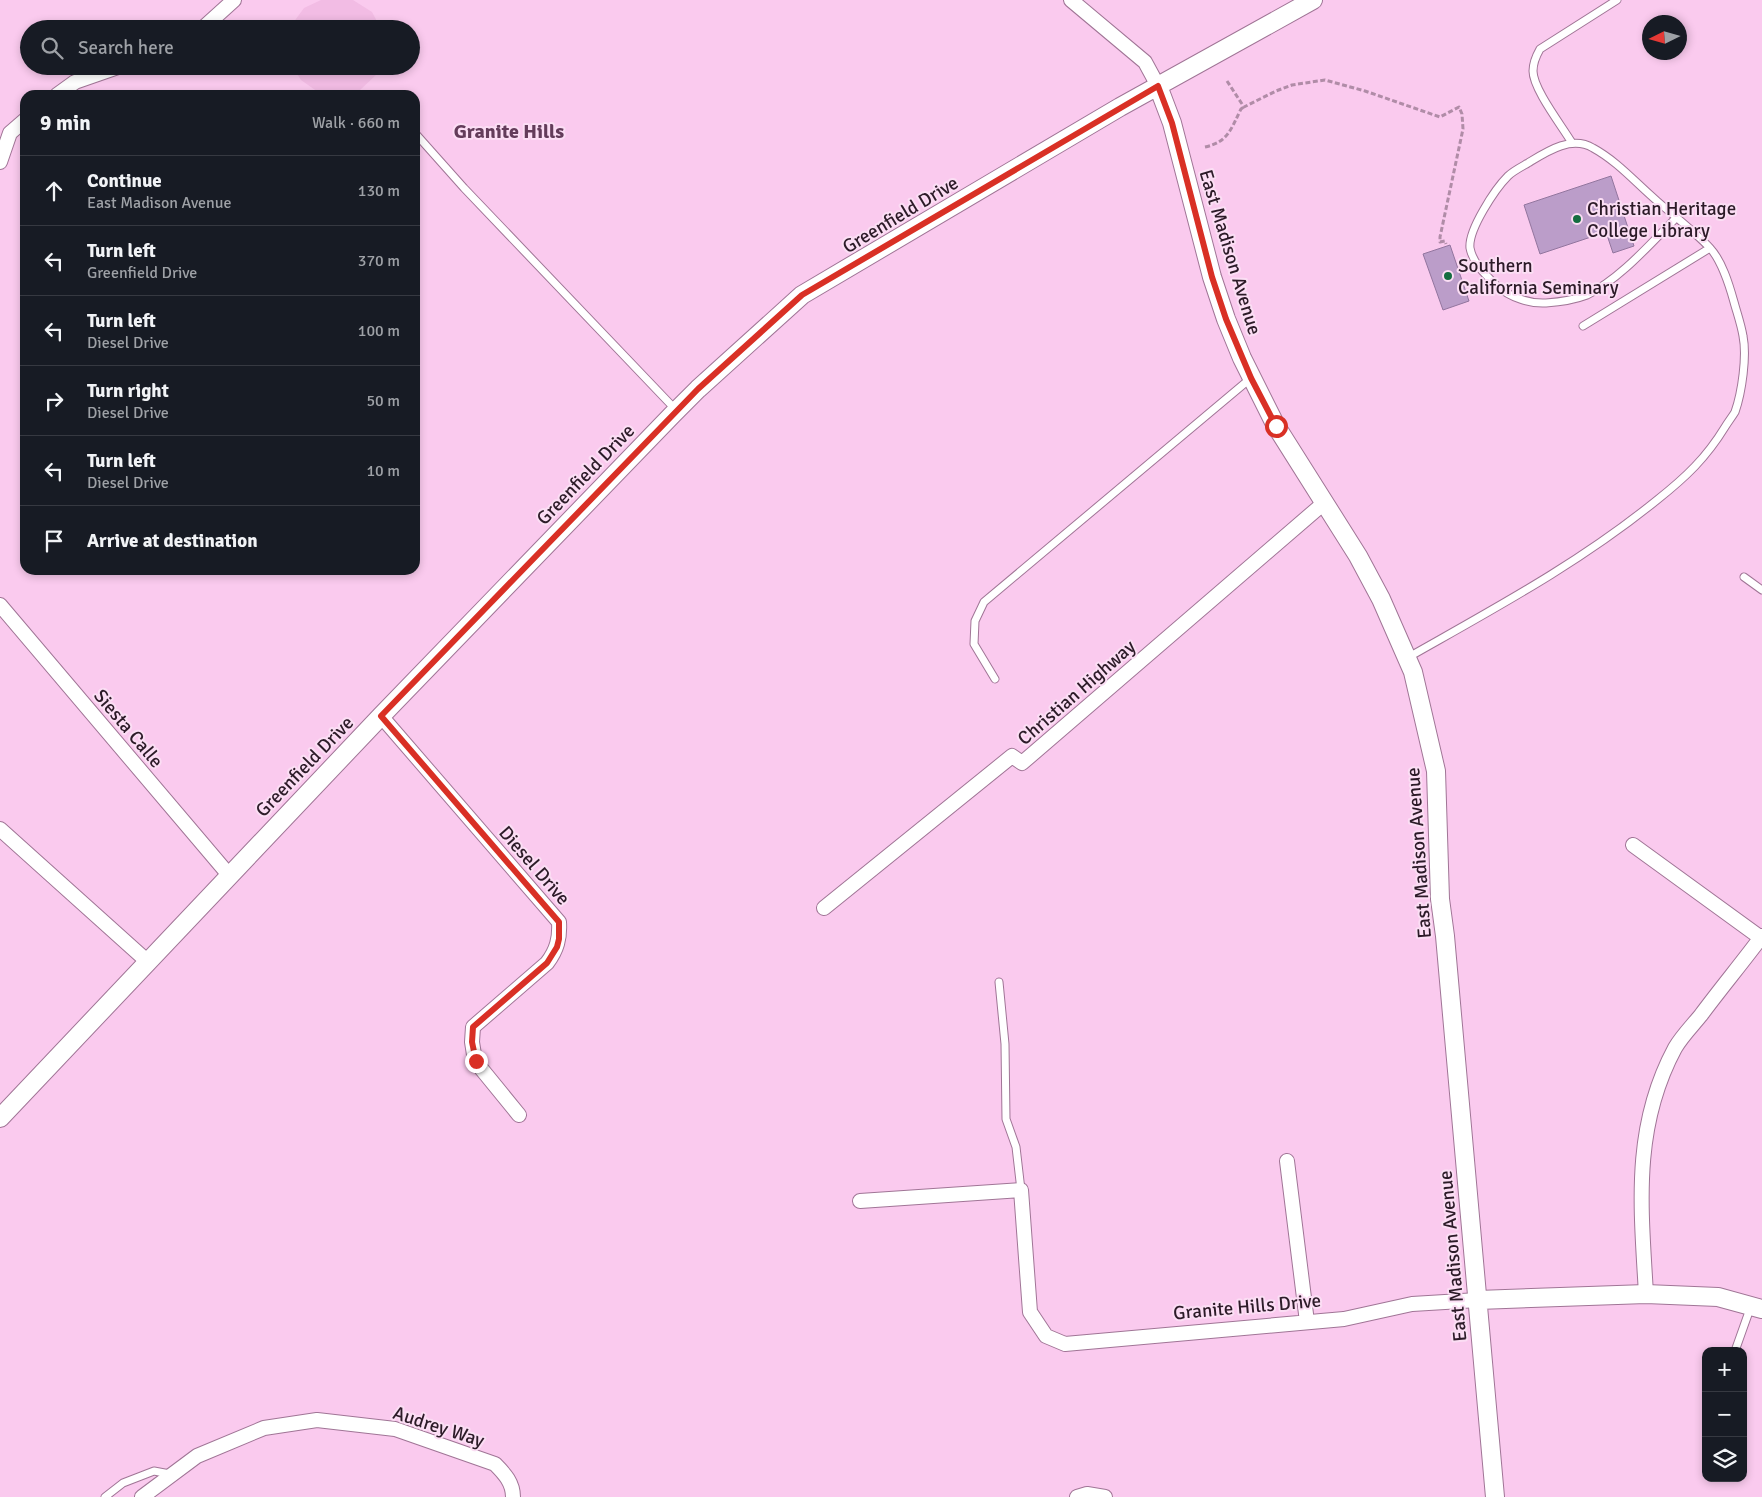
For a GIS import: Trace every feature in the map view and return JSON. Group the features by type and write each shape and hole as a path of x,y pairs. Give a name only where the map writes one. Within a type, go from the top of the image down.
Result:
{"street":[{"path":"212,20 234,0"},
{"name":"East Madison Avenue","path":"1071,0 1145,62 1158,86 1172,123 1212,277 1226,319 1251,378 1276,426 1358,556 1381,599 1413,672 1436,771 1440,899 1445,936 1496,1497"},
{"name":"Greenfield Drive","path":"0,1118 229,875 676,410 802,295 1158,86 1314,0"},
{"path":"64,90 75,82 95,75"},
{"path":"0,162 10,133 20,124"},
{"name":"Christian Highway","path":"824,908 1012,756 1022,763 1324,503"},
{"name":"Siesta Calle","path":"0,605 229,875"},
{"name":"Diesel Drive","path":"381,716 559,922 557,947 547,963 473,1027 472,1042 476,1061 519,1115"},
{"path":"0,829 148,962"},
{"path":"1633,845 1761,937 1676,1046 1658,1088 1648,1123 1642,1159 1641,1193 1646,1294"},
{"path":"1287,1160 1307,1322"},
{"path":"860,1201 1021,1190"},
{"name":"Granite Hills Drive","path":"1021,1190 1030,1312 1046,1336 1065,1344 1344,1319 1412,1304 1478,1300 1646,1294 1718,1297 1757,1307"},
{"name":"Audrey Way","path":"142,1497 197,1456 264,1428 317,1420 395,1429 495,1464 506,1475 513,1490 513,1497"},
{"path":"1077,1497 1087,1494 1105,1497"}],"lane":[{"path":"1572,143 1537,86 1533,72 1535,59 1540,49 1617,0"},
{"path":"420,139 464,188 676,410"},
{"path":"1407,658 1537,584 1583,555 1626,525 1680,481 1711,450 1734,412 1744,370 1744,337 1732,296 1718,261 1710,248 1676,218 1602,153 1587,144 1572,143 1560,146 1509,175 1494,193 1474,228 1470,242 1471,252 1477,265 1502,290 1519,298 1537,303 1572,300 1588,294 1616,276 1676,218"},
{"path":"1583,326 1710,248"},
{"path":"995,679 974,644 975,621 984,602 1251,378"},
{"path":"1744,577 1762,590"},
{"path":"999,982 1005,1044 1006,1119 1016,1147 1021,1190"},
{"path":"1737,1347 1757,1307"},
{"path":"105,1497 123,1483 154,1471 171,1475"}],"path":[{"path":"1205,147 1219,143 1226,138 1241,109 1292,85 1325,80 1365,91 1440,118 1459,107 1462,114 1462,129 1440,237 1440,242 1445,241 1446,244"},
{"path":"1227,81 1244,107"}],"shaded area":[{"path":"321,0 353,0 372,12 376,20 295,20 304,8"},
{"path":"298,75 376,75 360,90 315,90 301,80"}],"building":[{"name":"Christian Heritage College Library","path":"1611,176 1634,246 1613,253 1606,232 1540,254 1524,205"},
{"path":"1450,245 1469,301 1443,310 1423,254"}],"place":[{"name":"Christian Heritage College Library","path":"1577,219"},
{"name":"Southern California Seminary","path":"1448,276"}],"district":[{"name":"Granite Hills","path":"509,131"}],"route":[{"path":"476,1061 472,1042 473,1027 547,963 557,947 560,930 559,922 381,716 698,389 802,295 860,263 1158,86 1172,123 1212,277 1226,319 1251,378 1276,426"}]}
